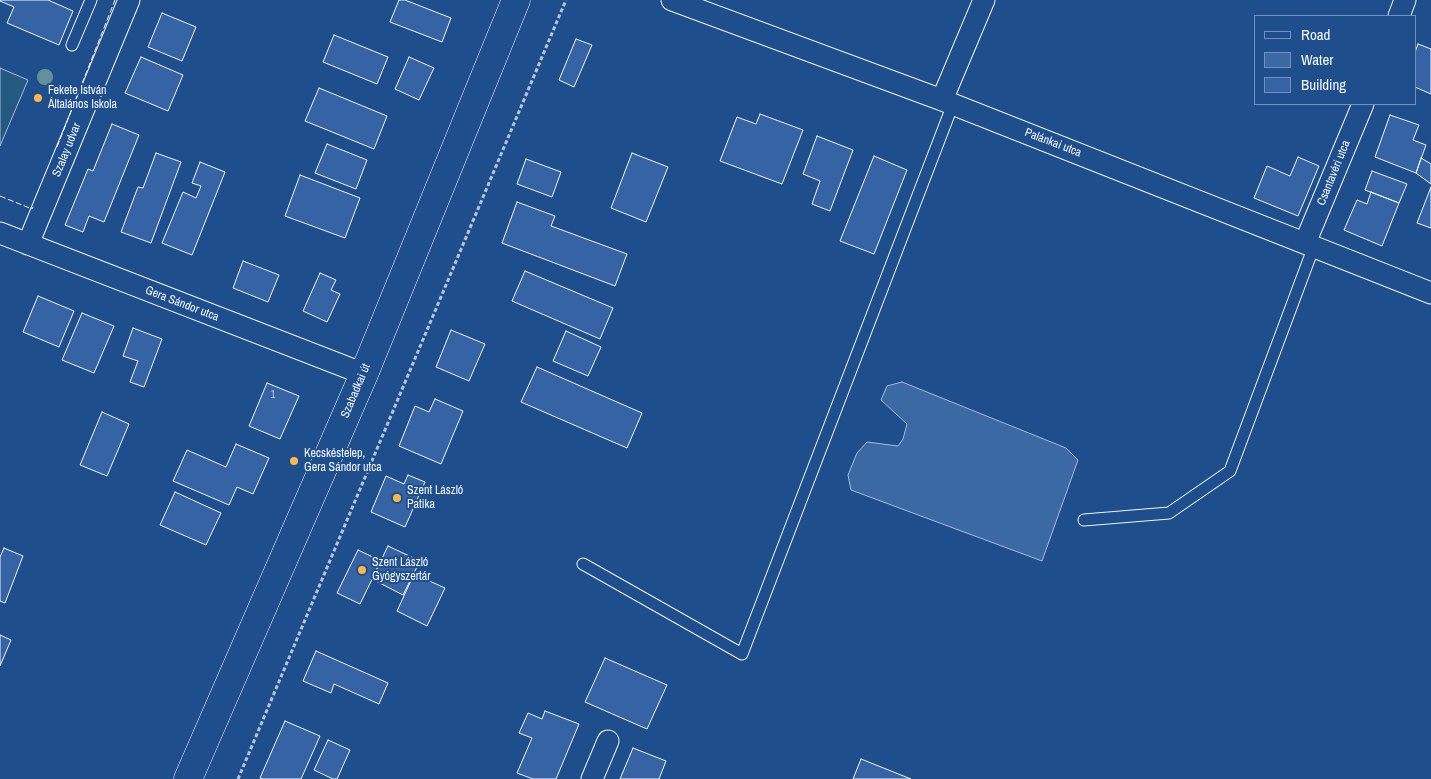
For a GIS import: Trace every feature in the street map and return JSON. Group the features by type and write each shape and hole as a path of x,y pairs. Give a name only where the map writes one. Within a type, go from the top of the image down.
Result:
{"main road":[{"name":"Szabadkai út","path":"188,779 364,374 516,0"}],"street":[{"name":"Szalay udvar","path":"28,244 129,0"},
{"name":"Palánkai utca","path":"672,0 947,102 1431,293"},
{"path":"947,102 984,0"},
{"path":"1399,15 1406,0"},
{"name":"Csantavéri utca","path":"1310,244 1363,105"},
{"name":"Gera Sándor utca","path":"0,233 364,374"},
{"path":"592,779 608,741"}],"lane":[{"path":"72,45 91,0"},
{"path":"583,564 742,654 947,102"},
{"path":"1084,520 1168,513 1230,471 1310,244"}],"path":[{"path":"238,779 566,0"}],"shaded area":[{"path":"0,68 28,80 0,146"}],"water":[{"path":"902,382 1066,448 1078,460 1042,561 851,490 848,475 857,453 867,442 898,446 903,439 907,424 881,400 887,386"}],"building":[{"path":"0,0 48,0 73,11 59,45 7,23 14,7"},
{"path":"399,0 405,0 451,18 442,42 390,22"},
{"path":"162,13 196,27 182,61 148,47"},
{"path":"334,35 388,57 377,84 323,62"},
{"path":"576,39 592,45 574,87 559,80"},
{"path":"1418,44 1431,49 1431,94 1416,87 1416,49"},
{"path":"141,57 183,75 168,111 125,93"},
{"path":"409,57 434,68 419,100 395,89"},
{"path":"319,88 387,116 374,149 305,121"},
{"path":"760,114 803,130 782,184 720,161 737,117 756,124"},
{"path":"1390,115 1419,125 1413,140 1426,145 1416,173 1375,157"},
{"path":"112,124 139,135 104,222 89,216 83,232 65,225 88,169 93,171"},
{"path":"817,136 853,150 830,211 812,204 820,181 803,174"},
{"path":"327,144 367,160 356,189 315,173"},
{"path":"156,153 181,162 151,243 121,232 138,187 143,188"},
{"path":"632,153 668,167 646,222 611,208"},
{"path":"874,156 907,170 874,254 840,241"},
{"path":"1298,157 1319,166 1298,216 1254,198 1267,166 1290,176"},
{"path":"1421,158 1431,164 1431,184 1416,173"},
{"path":"526,159 561,172 552,197 517,184"},
{"path":"200,162 225,172 192,255 162,243 183,192 196,198 201,186 192,183"},
{"path":"1372,171 1407,184 1399,203 1365,190"},
{"path":"300,175 360,198 345,238 285,216"},
{"path":"1431,187 1431,228 1417,223"},
{"path":"1371,192 1399,203 1382,246 1344,230 1357,200 1367,204"},
{"path":"517,202 555,216 551,226 627,254 615,286 502,243"},
{"path":"243,261 279,275 268,302 233,288"},
{"path":"525,271 613,308 600,339 512,301"},
{"path":"320,273 336,280 331,290 340,294 327,322 303,311"},
{"path":"38,296 74,311 59,347 23,332"},
{"path":"82,313 114,326 94,373 62,360"},
{"path":"133,328 162,339 144,387 130,382 138,361 123,356"},
{"path":"451,330 485,344 469,381 436,367"},
{"path":"566,331 601,347 588,376 553,361"},
{"path":"537,367 642,413 627,448 521,402"},
{"path":"267,383 299,396 280,439 249,426"},
{"path":"435,399 463,411 441,464 399,446 415,406 429,412"},
{"path":"102,412 129,424 107,476 80,465"},
{"path":"236,444 269,458 253,494 237,487 229,505 173,481 187,450 226,467"},
{"name":"Szent László Patika","path":"408,475 425,482 405,527 371,512 386,476 404,484"},
{"path":"175,492 221,513 206,545 160,525"},
{"path":"388,546 420,561 403,595 372,579"},
{"path":"4,548 23,556 5,603 0,601 0,557"},
{"name":"Szent László Gyógyszertár","path":"358,550 381,561 360,604 337,593"},
{"path":"414,574 445,588 427,626 397,611"},
{"path":"0,635 11,640 0,666"},
{"path":"316,651 388,683 379,704 334,684 331,693 303,681"},
{"path":"605,658 667,685 647,729 585,702"},
{"path":"545,711 579,724 556,779 533,779 517,773 532,738 519,733 528,713 542,719"},
{"path":"285,721 320,736 301,779 260,778"},
{"path":"328,740 350,750 337,779 314,770"},
{"path":"633,748 666,761 659,779 620,779"},
{"path":"861,759 911,779 853,779"}],"fence":[{"path":"57,147 115,0"},
{"path":"0,196 32,209 33,207"}],"place":[{"name":"Fekete István Általános Iskola","path":"38,98"},
{"name":"Kecskéstelep, Gera Sándor utca","path":"294,461"},
{"name":"Szent László Patika","path":"397,498"},
{"name":"Szent László Gyógyszertár","path":"362,570"}]}
